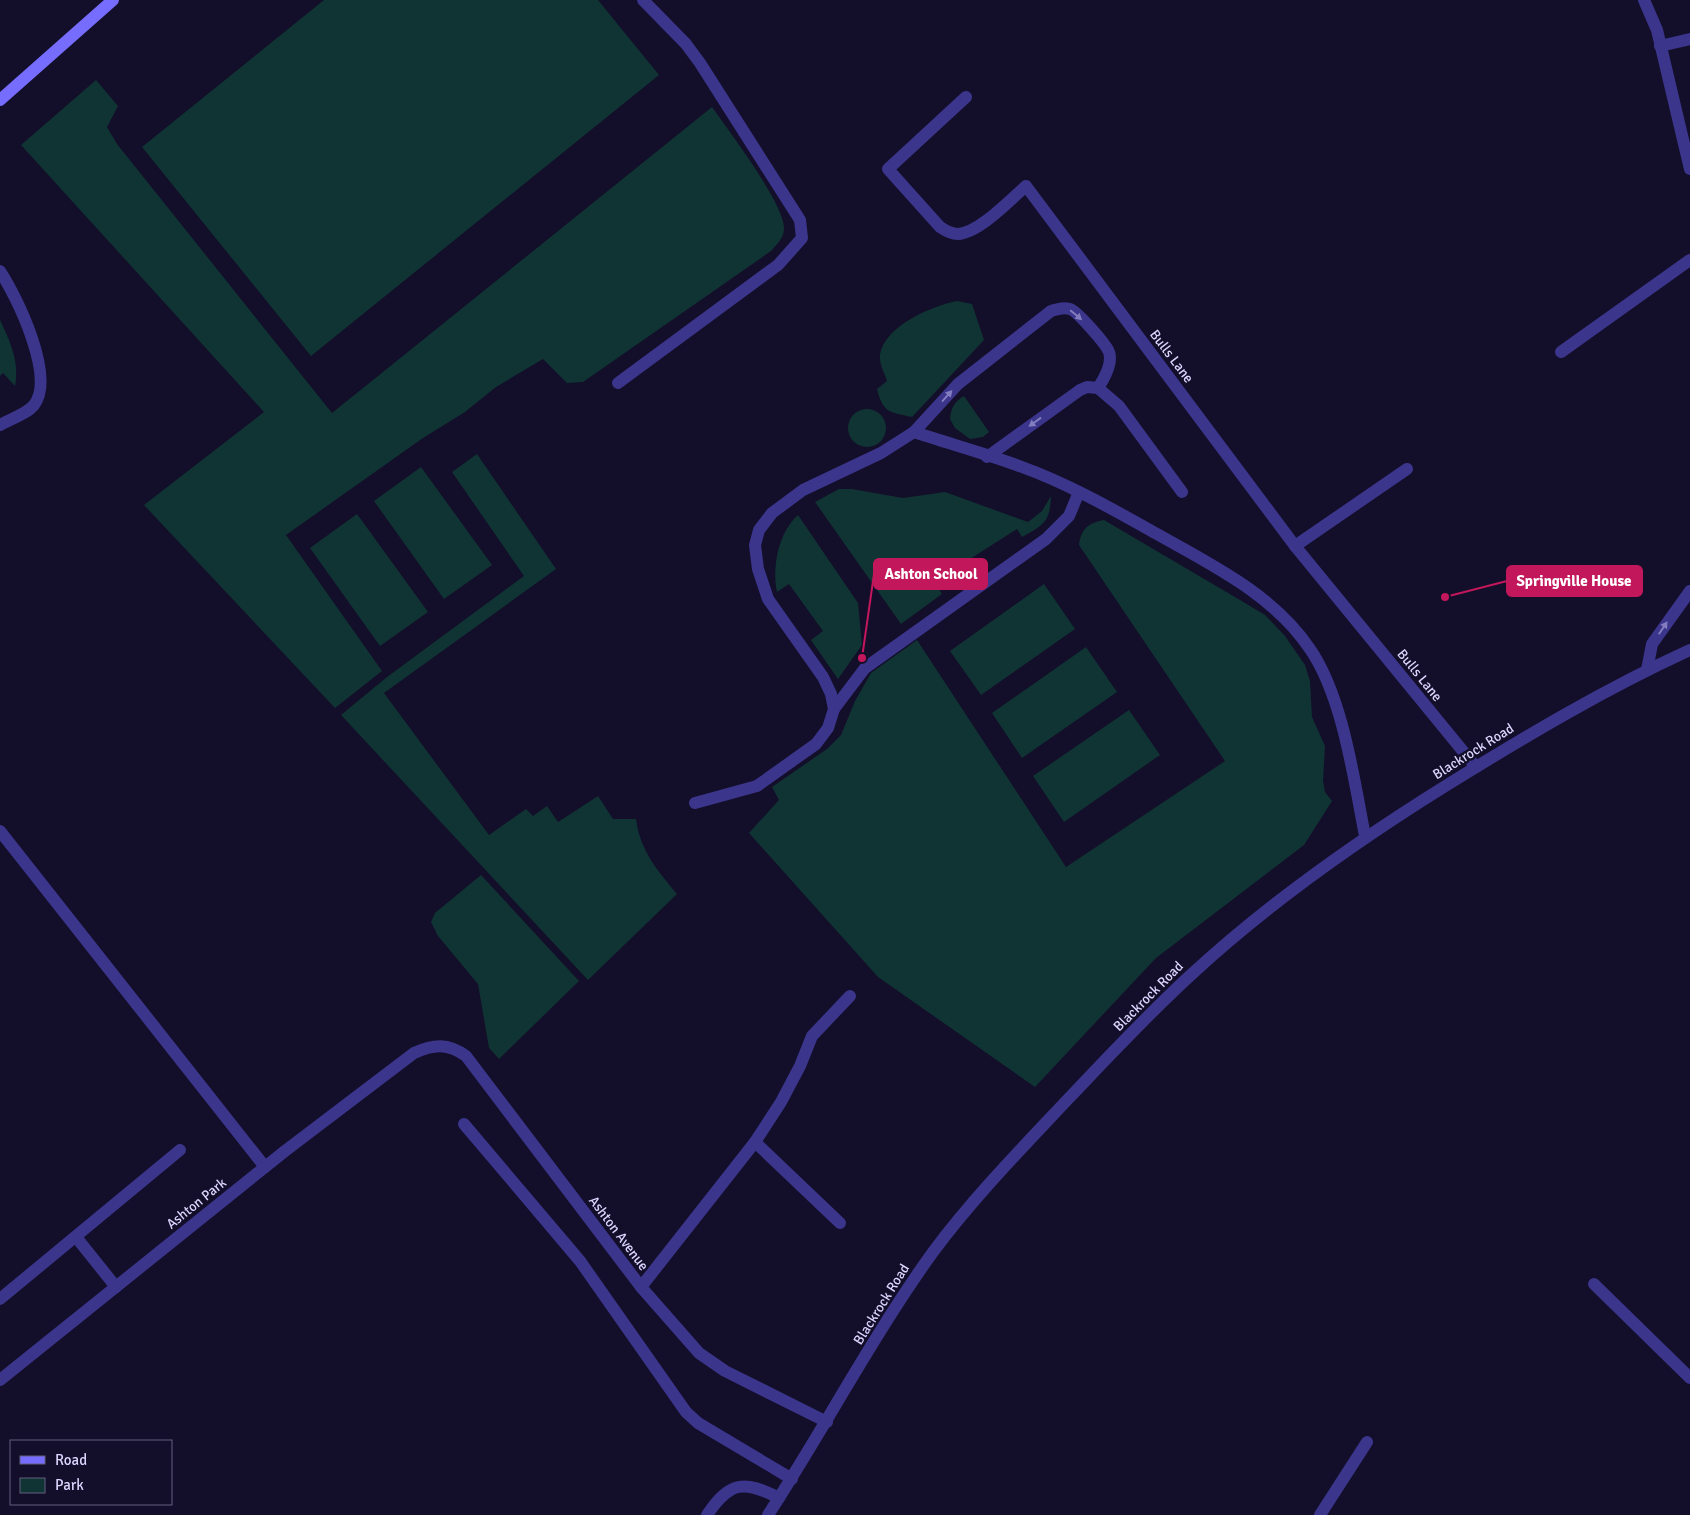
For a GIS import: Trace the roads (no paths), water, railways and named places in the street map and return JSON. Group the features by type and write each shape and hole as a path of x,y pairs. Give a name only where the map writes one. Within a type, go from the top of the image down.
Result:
{"main road":[{"path":"0,100 113,0"}],"street":[{"path":"618,384 778,265 802,238 800,220 700,63 686,44 643,0"},
{"path":"1644,0 1657,30 1690,169"},
{"path":"1660,46 1690,39"},
{"name":"Bulls Lane","path":"966,98 888,169 940,227 949,233 958,234 972,231 1026,186 1295,546 1476,767"},
{"path":"1561,352 1690,260"},
{"path":"0,271 16,298 28,325 40,369 39,392 32,408 0,425"},
{"path":"834,709 831,694 823,677 768,599 758,569 755,545 759,530 772,513 803,490 881,453 914,432 958,384 1051,311 1062,308 1072,310 1109,352 1110,362 1106,376 1098,388"},
{"path":"988,457 1080,390 1087,387 1098,388 1119,406 1182,492"},
{"path":"914,432 1021,466 1079,492 1233,578 1276,610 1311,649 1323,672 1343,727 1365,836"},
{"path":"1295,546 1407,469"},
{"path":"695,803 757,786 816,744 828,728 834,709 866,668 1046,539 1069,516 1079,492"},
{"path":"1647,670 1652,644 1690,591"},
{"name":"Blackrock Road","path":"768,1515 910,1285 934,1250 990,1183 1141,1022 1193,972 1302,881 1365,836 1558,717 1647,670 1690,650"},
{"path":"0,831 265,1167"},
{"path":"641,1287 755,1142 781,1102 800,1066 812,1036 850,996"},
{"name":"Ashton Avenue","path":"414,1054 429,1047 442,1045 455,1048 466,1056 641,1287 699,1353 711,1363 827,1422"},
{"name":"Ashton Park","path":"0,1380 265,1167 414,1054"},
{"path":"464,1124 580,1261 686,1412 698,1423 792,1478"},
{"path":"755,1142 840,1223"},
{"path":"0,1299 180,1150"},
{"path":"76,1237 116,1287"},
{"path":"1594,1284 1690,1378"},
{"path":"1320,1515 1368,1442"},
{"path":"707,1515 716,1501 736,1488 756,1486 779,1498"}],"place":[{"name":"Springville House","path":"1445,597"},
{"name":"Ashton School","path":"862,658"}]}
